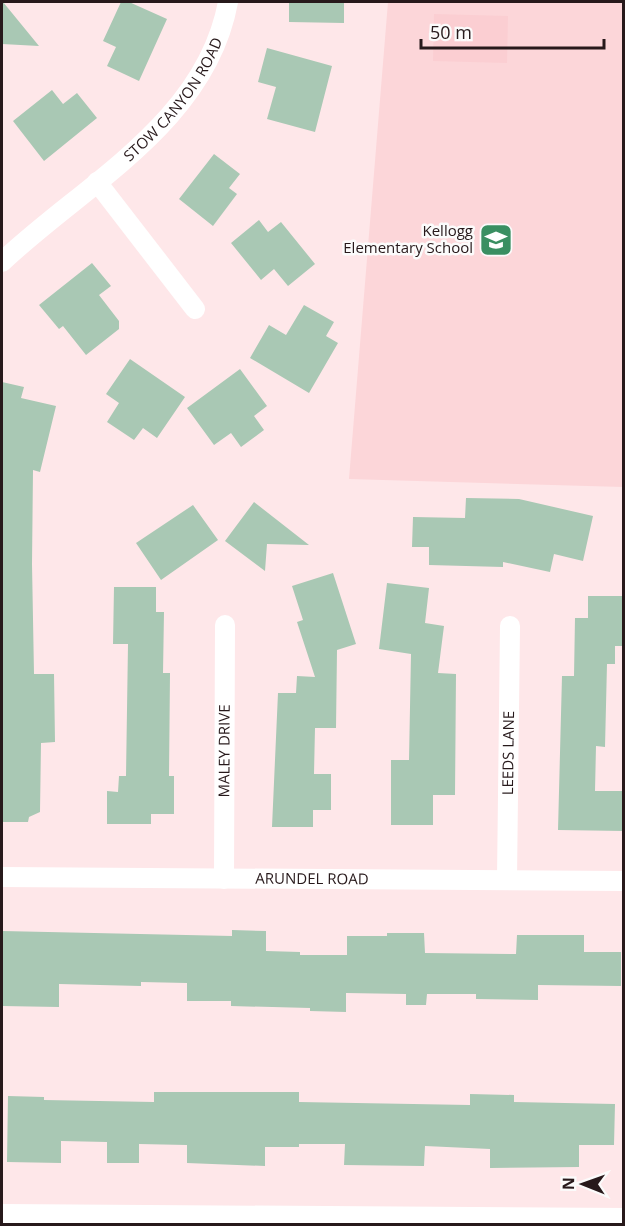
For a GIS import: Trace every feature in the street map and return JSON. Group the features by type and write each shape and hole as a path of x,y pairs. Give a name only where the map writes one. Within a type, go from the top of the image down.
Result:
{"street":[{"name":"STOW CANYON ROAD","path":"2,262 26,239 142,147 162,124 209,61 228,2"},
{"path":"97,182 195,309"},
{"name":"MALEY DRIVE","path":"224,879 225,625"},
{"name":"LEEDS LANE","path":"507,879 510,626"},
{"name":"ARUNDEL ROAD","path":"2,877 624,881"},
{"path":"2,1214 237,1221 624,1218"}],"shaded area":[{"name":"Kellogg Elementary School","path":"388,2 623,2 623,487 349,479"},
{"path":"434,14 508,16 507,63 433,61"}],"building":[{"path":"3,2 39,46 2,44"},
{"path":"121,2 129,2 167,19 139,81 107,66 116,47 103,41"},
{"path":"289,2 344,2 344,23 289,22"},
{"path":"267,48 332,66 315,132 267,119 276,87 258,82"},
{"path":"52,90 63,104 77,93 97,118 44,161 13,121"},
{"path":"214,154 240,174 229,188 237,194 213,226 179,199"},
{"path":"259,220 268,232 281,222 315,264 288,286 274,269 261,280 231,243"},
{"path":"92,263 111,286 99,295 119,321 119,329 86,355 63,326 59,329 39,305"},
{"path":"304,305 334,322 326,336 338,343 309,393 250,358 269,325 286,335"},
{"path":"130,359 185,397 157,438 143,428 134,440 107,422 119,403 106,394"},
{"path":"240,369 267,406 254,416 264,430 241,447 231,433 214,445 187,408"},
{"path":"2,382 24,387 21,398 56,406 40,472 33,470 32,564 34,674 54,674 55,742 41,743 40,812 29,817 28,822 2,822"},
{"path":"466,498 519,499 593,516 583,561 554,554 550,572 503,562 503,567 429,565 429,547 412,547 413,517 465,518"},
{"path":"254,502 309,545 267,544 265,571 225,541"},
{"path":"193,505 218,540 161,580 136,543"},
{"path":"333,573 356,644 337,650 336,728 315,728 314,774 331,774 331,810 313,810 313,827 272,827 278,693 296,693 297,676 315,677 297,622 303,620 292,586"},
{"path":"387,583 429,588 425,623 444,626 438,673 456,674 455,795 433,795 433,825 391,825 391,760 409,760 411,654 379,649"},
{"path":"114,587 156,587 156,612 164,612 163,673 170,673 169,776 174,776 174,814 151,814 151,824 107,824 107,791 118,792 119,776 126,776 128,644 113,644"},
{"path":"588,596 624,596 624,646 615,646 615,664 607,664 605,747 596,746 595,791 624,791 624,831 558,830 562,676 574,676 575,618 588,618"},
{"path":"232,930 266,931 266,951 300,952 300,955 347,955 347,936 387,936 387,933 424,933 425,953 516,954 517,935 584,935 584,952 621,952 621,986 538,985 538,1000 476,999 476,994 427,994 426,1005 406,1005 406,994 346,993 346,1012 310,1011 310,1008 231,1006 231,1001 187,1001 187,983 141,982 141,986 59,984 59,1007 2,1006 2,931 232,936"},
{"path":"154,1092 299,1092 299,1102 470,1105 470,1094 514,1095 514,1102 615,1104 614,1145 579,1145 579,1167 490,1168 490,1149 425,1146 424,1166 344,1165 345,1144 265,1147 265,1166 187,1163 187,1145 139,1144 139,1163 107,1163 107,1142 61,1141 61,1163 7,1162 8,1096 44,1097 44,1100 154,1102"}],"place":[{"name":"Kellogg Elementary School","path":"496,240"}]}
